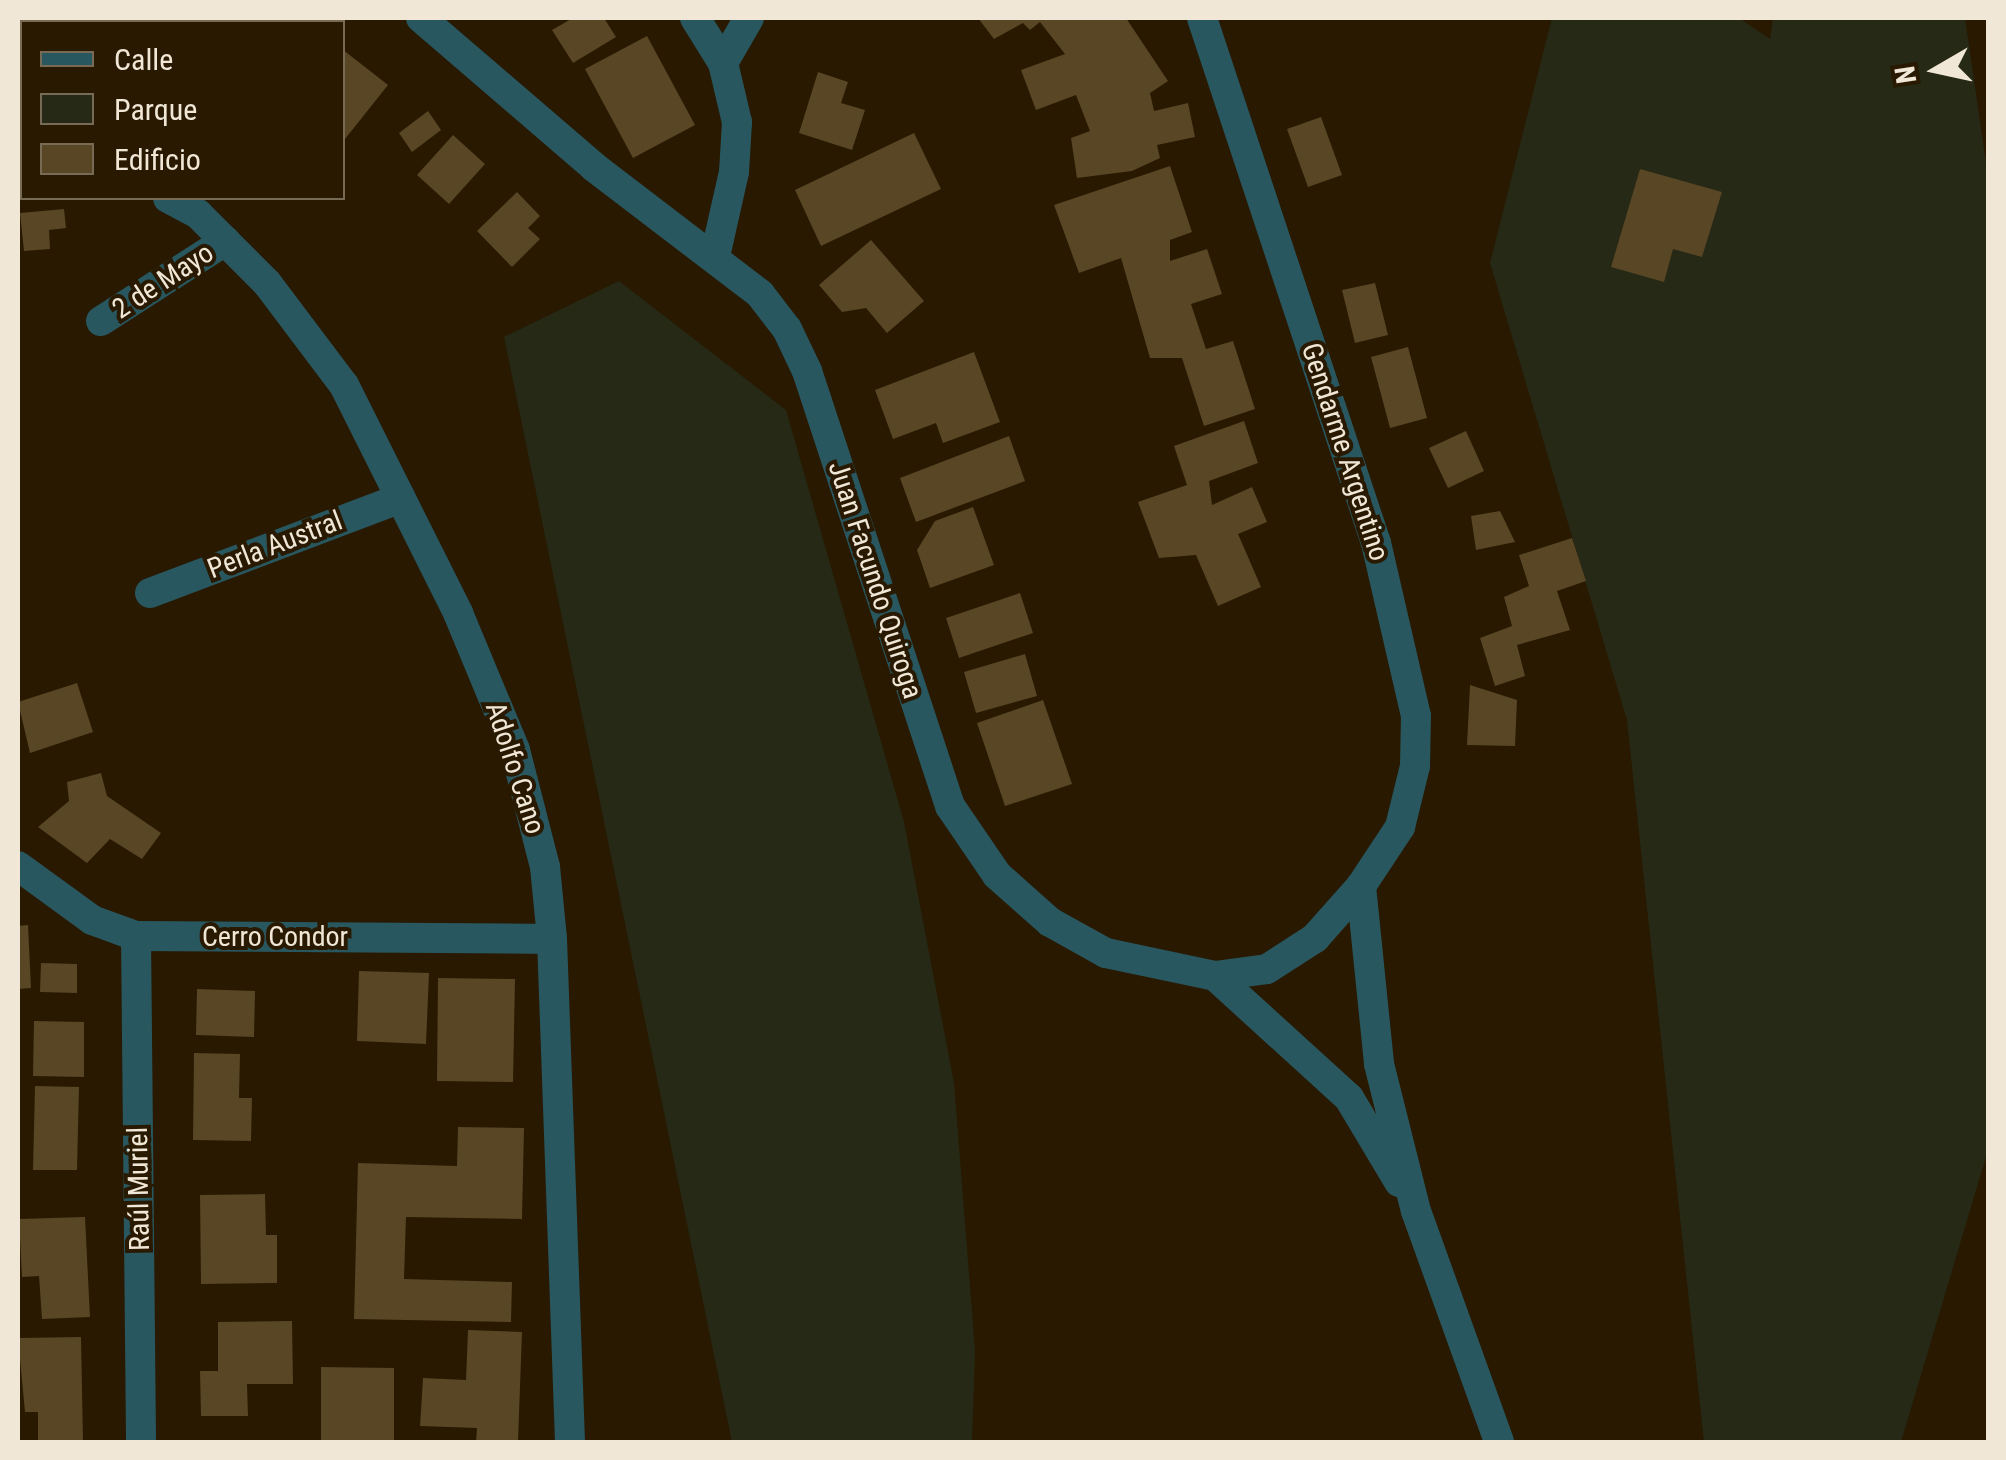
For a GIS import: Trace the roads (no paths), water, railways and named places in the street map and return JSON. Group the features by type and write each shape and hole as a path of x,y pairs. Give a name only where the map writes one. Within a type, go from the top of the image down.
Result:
{"street":[{"name":"Juan Facundo Quiroga","path":"421,18 594,167 760,294 807,372 950,806 997,875 1050,922 1106,953 1215,976 1267,969 1315,938 1361,886"},
{"path":"695,18 722,63 736,122 734,172 715,256"},
{"path":"722,63 749,18"},
{"name":"Gendarme Argentino","path":"1202,18 1376,543 1410,668 1415,766 1400,827 1361,886"},
{"name":"Adolfo Cano","path":"171,200 225,241 267,283 344,385 401,498 515,750 545,867 552,939 570,1442"},
{"name":"2 de Mayo","path":"101,321 225,241"},
{"name":"Perla Austral","path":"150,592 401,498"},
{"name":"Cerro Condor","path":"18,866 92,920 136,936 552,939"},
{"path":"1361,886 1379,1064 1416,1211 1498,1442"},
{"name":"Raúl Muriel","path":"136,936 141,1442"},
{"path":"1215,976 1349,1098 1416,1211"}]}
